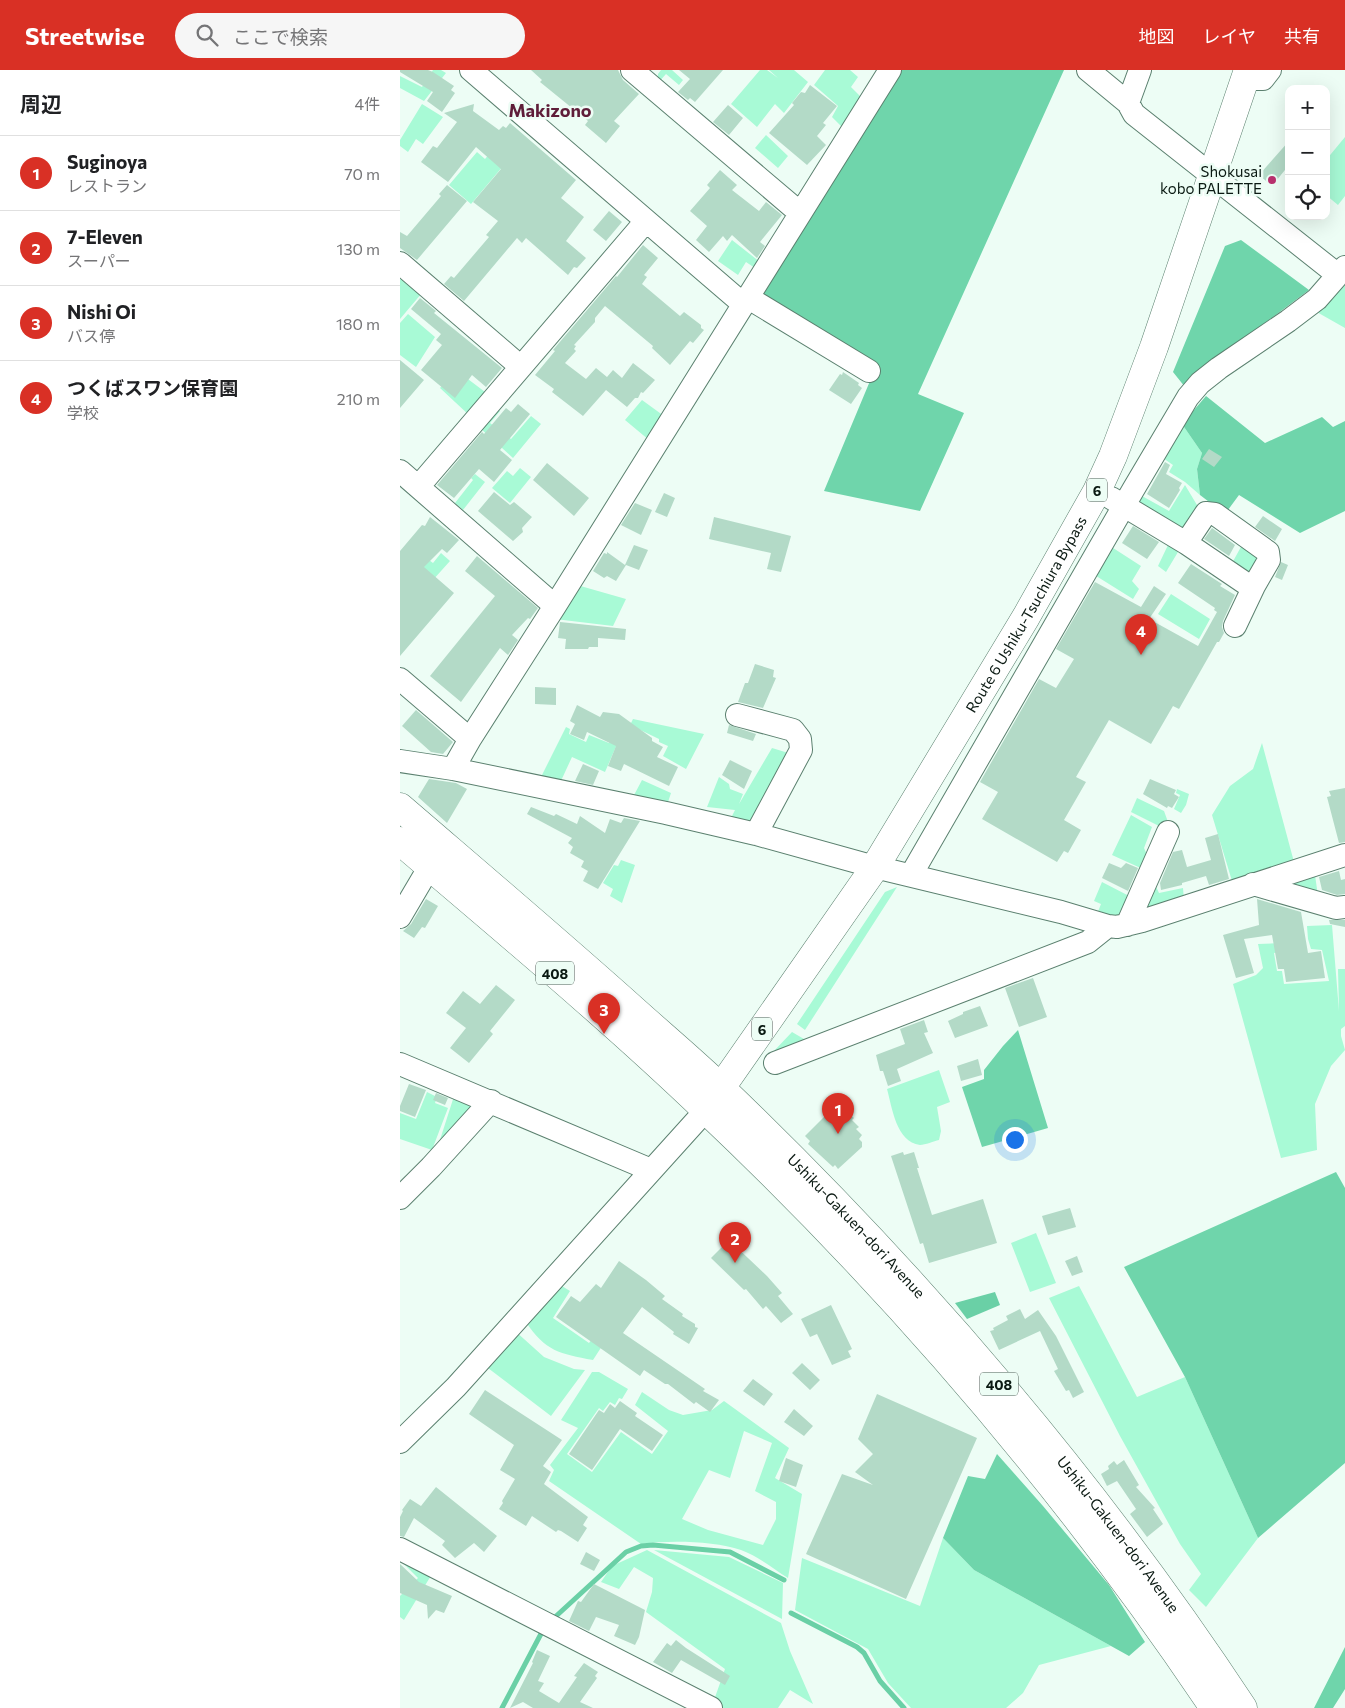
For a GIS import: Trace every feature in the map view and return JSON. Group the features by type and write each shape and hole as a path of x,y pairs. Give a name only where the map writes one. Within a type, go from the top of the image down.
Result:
{"highway":[{"name":"Route 6 Ushiku-Tsuchiura Bypass","path":"714,1099 876,867 1026,617 1097,491 1113,456 1154,347 1213,176 1254,73"},
{"name":"Ushiku-Gakuen-dori Avenue","path":"400,807 583,964 714,1099 963,1378 1146,1610 1214,1708"},
{"name":"Ushiku-Gakuen-dori Avenue","path":"400,841 572,988 714,1099 827,1192 911,1281 1070,1469 1119,1533 1243,1708"}],"street":[{"path":"471,70 646,221 745,301 870,371"},
{"path":"453,769 890,70"},
{"path":"911,875 1188,398 1200,383 1317,299 1342,271 1213,176 1134,114 1128,103 1088,70"},
{"path":"1128,103 1140,70"},
{"path":"640,73 800,213"},
{"path":"419,486 646,221"},
{"path":"400,263 521,367"},
{"path":"400,471 555,606"},
{"path":"1097,491 1186,543 1248,585 1254,586"},
{"path":"1186,543 1206,514 1215,514 1268,552 1269,560 1235,626"},
{"path":"400,680 470,739"},
{"path":"736,715 793,730 800,739 801,750 756,834"},
{"path":"400,760 453,769 666,813 756,834 876,867 1117,926"},
{"path":"1117,926 1168,832"},
{"path":"775,1063 1088,942 1117,926 1345,856"},
{"path":"400,917 430,866"},
{"path":"1253,884 1336,908 1345,907"},
{"path":"400,1064 651,1170"},
{"path":"400,1442 456,1386 714,1099"},
{"path":"400,1198 491,1101"},
{"path":"400,1549 711,1708"}],"shaded area":[{"path":"433,70 441,70 446,73 424,101 400,88 400,76 422,87"},
{"path":"661,70 672,70 683,80 679,85 666,74 658,83 658,74"},
{"path":"760,70 767,70 778,78 769,70 794,70 808,82 784,113 775,104 757,127 731,104"},
{"path":"825,70 850,70 858,77 851,87 862,98 844,129 832,117 838,106 814,85"},
{"path":"902,70 1064,70 918,394 964,413 920,511 824,491 875,369 763,299 764,292"},
{"path":"422,104 443,117 423,144 416,139 408,152 400,146 400,140"},
{"path":"766,135 788,156 778,168 755,148"},
{"path":"1345,137 1345,196 1338,205 1330,198 1330,155"},
{"path":"495,147 509,159 471,204 449,185 477,152 485,159"},
{"path":"732,240 760,262 755,268 746,262 738,275 718,261"},
{"path":"1241,240 1309,290 1198,373 1185,387 1173,372 1225,246"},
{"path":"402,277 422,293 400,319 400,280"},
{"path":"1345,280 1345,328 1315,311"},
{"path":"408,314 435,337 416,367 400,355 400,323"},
{"path":"456,370 489,395 470,416 440,388"},
{"path":"1206,396 1265,443 1322,417 1333,427 1345,421 1345,511 1300,533 1239,495 1225,514 1200,495 1197,469 1202,453 1182,424"},
{"path":"642,400 664,416 649,440 625,420"},
{"path":"497,409 500,411 490,423 511,439 531,416 541,424 513,458 480,428"},
{"path":"1182,424 1202,453 1197,469 1200,495 1185,482 1169,472 1173,465 1160,456"},
{"path":"520,468 531,477 510,503 492,488 507,471 513,476"},
{"path":"475,474 485,482 463,510 455,503 473,480 471,478"},
{"path":"1185,485 1200,510 1183,534 1134,500 1142,496 1169,511"},
{"path":"1168,545 1178,552 1166,572 1158,566"},
{"path":"1242,545 1257,556 1258,562 1249,576 1231,565"},
{"path":"1110,546 1141,566 1132,581 1139,589 1133,599 1093,574"},
{"path":"441,553 450,561 406,610 400,591 429,560 433,563"},
{"path":"577,585 626,599 613,626 555,619"},
{"path":"1171,594 1210,619 1199,639 1158,614"},
{"path":"633,719 704,734 686,769 663,756 668,746 659,742 659,739 630,725"},
{"path":"617,726 624,728 605,772 572,757 560,783 541,777 566,727 570,729 569,734 586,742 589,735 609,743"},
{"path":"1262,743 1294,862 1232,881 1212,815 1230,786 1253,769"},
{"path":"772,748 795,755 749,827 729,822 735,810 707,807 719,777 729,784 730,789 743,794 739,804"},
{"path":"642,780 671,793 666,808 633,797"},
{"path":"1177,789 1189,794 1186,805 1181,813 1174,809 1180,795 1176,793"},
{"path":"1137,798 1164,811 1168,822 1163,828 1131,812"},
{"path":"1131,815 1152,827 1144,848 1149,859 1145,870 1112,855"},
{"path":"621,860 635,865 622,903 610,896 613,889 603,883 614,865 618,866"},
{"path":"1315,875 1318,896 1276,887"},
{"path":"1153,880 1159,893 1183,888 1184,900 1138,914"},
{"path":"1102,882 1133,898 1125,921 1097,914 1101,904 1094,901"},
{"path":"897,887 805,1030 797,1024 885,892"},
{"path":"1332,925 1339,1011 1338,969 1345,969 1345,1026 1341,1029 1341,1036 1345,1050 1331,1066 1315,1104 1317,1150 1281,1158 1233,984 1256,975 1263,968 1258,944 1286,943 1286,951 1274,953 1277,971 1282,971 1284,984 1329,981 1322,950 1311,949 1307,926"},
{"path":"1018,1030 1048,1128 982,1147 962,1087 984,1079 984,1070"},
{"path":"792,1032 804,1039 805,1044 773,1052"},
{"path":"939,1070 950,1102 937,1107 941,1131 939,1140 920,1145 905,1138 900,1131 893,1114 887,1089"},
{"path":"427,1092 437,1097 435,1103 448,1108 432,1150 400,1139 400,1113 416,1119"},
{"path":"455,1093 477,1108 438,1146"},
{"path":"1336,1172 1345,1188 1345,1463 1258,1538 1185,1377 1124,1267"},
{"path":"1036,1233 1056,1283 1030,1292 1011,1243"},
{"path":"557,1283 570,1291 553,1318 589,1343 606,1320 615,1326 593,1360 571,1356 554,1350 533,1332 526,1322"},
{"path":"1079,1286 1137,1397 1185,1377 1258,1538 1206,1607 1189,1590 1201,1574 1180,1544 1120,1436 1049,1298"},
{"path":"995,1292 1000,1305 967,1319 955,1303"},
{"path":"514,1330 544,1357 574,1369 585,1370 551,1416 484,1365"},
{"path":"592,1372 599,1372 628,1389 622,1399 619,1398 615,1405 610,1402 603,1411 599,1408 567,1454 592,1472 621,1432 652,1454 668,1431 635,1405 642,1392 669,1410 683,1415 712,1410 724,1401 789,1448 775,1478 802,1494 788,1578 753,1556 730,1547 692,1542 641,1544 549,1481 554,1470 550,1465 578,1428 561,1420","holes":["744,1431 772,1443 755,1491 776,1502 776,1519 763,1545 708,1530 682,1519 709,1470 730,1478"]},
{"path":"997,1454 1109,1585 1145,1642 1129,1656 974,1570 943,1538 968,1476 985,1479"},
{"path":"943,1538 974,1570 1111,1646 1039,1665 1023,1693 1006,1708 911,1708 888,1683 868,1649 795,1610 802,1558 920,1606"},
{"path":"647,1550 781,1623 790,1651 813,1704 790,1690 778,1708 723,1708 713,1703 725,1669 646,1612 652,1592 653,1578 634,1567 619,1589 601,1582 612,1566"},
{"path":"654,1550 729,1557 783,1583 782,1619"},
{"path":"401,1561 432,1574 404,1620 400,1617 400,1596 418,1578"},
{"path":"1345,1647 1345,1689 1333,1708 1314,1708"}],"building":[{"path":"400,70 428,70 433,72 454,86 451,90 455,93 442,112 427,101 433,92 400,72"},
{"path":"531,70 618,70 623,80 639,94 614,121 620,126 606,143 585,125 588,121 540,82 542,80"},
{"path":"679,70 723,70 695,102 690,98 688,100 678,92 690,79"},
{"path":"810,85 837,106 823,123 826,125 817,136 826,145 807,165 769,133 794,105 792,103 801,92 805,93"},
{"path":"474,104 473,111 499,130 503,126 506,128 510,123 576,180 561,198 584,217 566,241 586,258 577,268 574,267 568,275 526,238 522,243 517,238 464,301 444,284 451,276 454,278 489,237 486,235 498,221 473,202 501,169 476,147 448,182 421,162 433,146 437,148 457,122 444,113"},
{"path":"728,105 743,118 729,135 713,122"},
{"path":"1285,146 1285,170 1272,186 1259,175"},
{"path":"720,170 737,185 732,190 759,211 766,202 782,215 760,242 765,246 757,258 732,235 727,241 723,236 709,252 696,240 707,226 690,211 710,188 707,185"},
{"path":"447,185 467,201 417,260 400,248 400,232 407,236 441,196 439,194"},
{"path":"609,211 622,222 606,241 593,230"},
{"path":"643,245 658,258 644,275 647,277 642,284 680,316 684,312 701,325 701,328 704,330 693,343 690,341 670,365 652,348 653,346 605,306 595,318 595,322 574,345 576,346 574,349 576,351 565,363 586,379 596,368 607,377 613,370 622,378 633,363 655,380 627,407 606,390 583,416 552,392 554,389 535,375 555,351 553,350"},
{"path":"420,298 436,311 434,313 502,368 486,387 472,375 455,398 421,370 442,345 436,340 441,334 411,309"},
{"path":"400,360 424,380 400,408"},
{"path":"843,372 859,383 858,385 862,388 851,404 829,390"},
{"path":"518,404 530,414 500,450 512,460 494,482 479,469 454,498 437,485 482,432 484,434 506,408 511,412"},
{"path":"1209,449 1222,457 1214,467 1202,459"},
{"path":"1165,462 1170,465 1166,474 1182,483 1169,508 1147,494"},
{"path":"547,463 589,498 574,516 533,480"},
{"path":"494,492 510,505 514,502 532,517 522,528 523,532 513,541 478,511"},
{"path":"664,493 675,498 667,517 655,512"},
{"path":"635,503 652,510 641,535 621,525"},
{"path":"1263,516 1282,529 1275,541 1255,527"},
{"path":"430,517 459,540 447,553 442,549 424,567 454,593 400,656 400,551 422,525 425,526"},
{"path":"714,517 791,536 781,572 767,569 771,553 709,539"},
{"path":"1133,526 1159,542 1147,559 1122,543"},
{"path":"1212,528 1235,545 1229,556 1204,539"},
{"path":"634,545 648,550 639,570 626,565 616,581 607,576 604,578 593,571 604,553 607,554 607,552 625,565"},
{"path":"477,556 538,608 530,619 528,618 512,635 518,640 508,655 500,648 461,702 430,676 495,596 465,571"},
{"path":"1281,562 1288,565 1282,580 1275,577"},
{"path":"1191,564 1222,584 1220,586 1235,595 1223,621 1224,633 1179,709 1173,706 1151,744 1109,720 1076,777 1086,782 1064,820 1081,830 1068,853 1064,851 1057,862 982,819 998,792 980,782 1039,679 1056,688 1074,659 1056,649 1095,582 1141,607 1154,586 1166,594 1149,619 1198,646 1217,612 1214,610 1215,608 1178,583"},
{"path":"560,622 626,629 625,640 598,638 598,647 565,649 566,639 558,638"},
{"path":"755,664 774,670 773,677 776,678 763,708 738,702"},
{"path":"535,687 556,688 556,705 535,704"},
{"path":"577,705 600,717 603,712 619,714 652,738 652,741 663,747 657,757 678,767 669,786 624,764 621,771 608,766 616,746 587,732 584,740 570,734 575,724 570,721"},
{"path":"416,710 453,742 443,754 431,752 402,726"},
{"path":"729,725 756,734 753,741 727,733"},
{"path":"730,760 752,771 744,789 722,775"},
{"path":"583,764 599,771 593,785 575,781"},
{"path":"429,779 456,783 467,789 447,823 418,797"},
{"path":"1150,779 1176,790 1174,794 1179,797 1172,808 1168,806 1167,808 1143,794"},
{"path":"1345,788 1345,842 1339,843 1327,797 1331,796 1329,791"},
{"path":"531,807 554,816 556,814 577,824 580,816 605,833 610,819 621,823 624,818 640,821 598,889 583,881 588,871 581,867 584,861 570,853 573,847 568,843 572,838 527,814"},
{"path":"1218,834 1229,879 1209,885 1206,876 1161,890 1160,883 1173,852 1182,850 1187,867 1211,860 1205,838"},
{"path":"1109,863 1121,868 1126,863 1138,868 1128,891 1102,878"},
{"path":"1339,871 1341,880 1345,879 1345,894 1337,895 1322,890 1319,877"},
{"path":"426,899 438,906 425,928 422,927 414,938 403,931 411,924"},
{"path":"1257,899 1301,912 1308,953 1321,951 1325,978 1286,982 1284,969 1278,969 1272,935 1244,939 1254,973 1236,978 1223,935 1259,925"},
{"path":"1329,920 1345,920 1345,927 1330,924"},
{"path":"1033,978 1047,1017 1019,1027 1005,988"},
{"path":"496,985 515,1000 490,1031 493,1034 469,1063 450,1048 466,1028 446,1013 463,991 480,1004"},
{"path":"980,1006 988,1026 955,1038 948,1021 963,1014 963,1012"},
{"path":"924,1020 928,1032 924,1033 933,1053 897,1069 901,1081 888,1086 883,1071 880,1071 876,1055 905,1044 900,1029"},
{"path":"978,1059 982,1075 961,1081 957,1066"},
{"path":"409,1084 426,1090 415,1117 400,1111 400,1106"},
{"path":"436,1093 448,1098 445,1105 433,1100"},
{"path":"841,1106 854,1118 852,1120 859,1127 856,1129 862,1135 859,1139 862,1142 862,1147 838,1169 835,1165 833,1167 808,1144 810,1141 805,1136 833,1108 835,1111"},
{"path":"903,1152 904,1155 914,1152 919,1168 917,1168 932,1215 983,1199 997,1243 929,1263 923,1243 920,1244 891,1156"},
{"path":"1070,1208 1076,1227 1048,1235 1042,1216"},
{"path":"729,1240 782,1293 778,1296 793,1314 781,1323 766,1306 763,1309 746,1289 744,1290 711,1258"},
{"path":"1077,1256 1083,1272 1072,1276 1065,1261"},
{"path":"619,1261 665,1296 662,1299 698,1328 689,1344 673,1334 674,1332 642,1307 623,1333 705,1389 703,1391 719,1400 710,1412 696,1402 694,1404 668,1384 665,1384 644,1370 640,1376 556,1317 571,1296 580,1302 596,1284 601,1288"},
{"path":"831,1305 852,1349 848,1351 851,1357 832,1365 817,1334 810,1337 801,1319"},
{"path":"1020,1309 1025,1319 1038,1310 1056,1336 1084,1392 1073,1398 1069,1390 1066,1391 1054,1371 1058,1369 1040,1331 999,1350 990,1331 1008,1320 1006,1316"},
{"path":"802,1363 820,1380 810,1390 792,1373"},
{"path":"753,1379 773,1394 764,1406 743,1391"},
{"path":"485,1390 562,1440 543,1466 551,1472 544,1484 588,1517 583,1525 587,1528 578,1542 561,1531 558,1530 556,1532 532,1516 526,1526 499,1509 515,1479 500,1470 514,1445 469,1414"},
{"path":"877,1394 977,1438 906,1599 806,1554 842,1474 873,1485 855,1472 873,1454 858,1439"},
{"path":"620,1401 637,1413 635,1416 663,1435 652,1451 620,1429 592,1470 569,1454 599,1410 604,1413 610,1404 615,1408"},
{"path":"794,1409 813,1426 804,1436 784,1422"},
{"path":"786,1458 803,1465 796,1487 779,1481"},
{"path":"1124,1460 1139,1485 1136,1487 1155,1508 1153,1509 1163,1524 1147,1537 1130,1514 1136,1509 1117,1481 1107,1486 1101,1474 1109,1469 1108,1466 1114,1461 1117,1465"},
{"path":"436,1487 497,1536 484,1552 474,1543 455,1558 442,1545 445,1541 414,1518 404,1537 400,1536 400,1517 402,1510 410,1499 421,1506"},
{"path":"586,1552 600,1560 594,1571 580,1564"},
{"path":"400,1564 419,1582 452,1596 444,1613 436,1610 428,1619 427,1605 400,1593"},
{"path":"594,1584 645,1610 639,1637 635,1645 614,1636 619,1625 596,1617 589,1631 569,1621 578,1601 581,1602"},
{"path":"676,1640 730,1676 725,1685 681,1660 672,1673 653,1662 667,1643 671,1646"},
{"path":"537,1650 550,1656 538,1681 544,1683 539,1691 559,1703 577,1677 574,1676 584,1663 598,1672 595,1676 597,1678 580,1702 593,1708 533,1708 523,1702 510,1708 533,1663"}],"waterway":[{"path":"554,1618 626,1552 641,1546 653,1545 730,1552 784,1580"},
{"path":"791,1613 857,1647 864,1653 880,1681 904,1708"},
{"path":"502,1708 543,1630"}],"place":[{"name":"Shokusai kobo PALETTE","path":"1272,180"},
{"name":"つくばスワン保育園","path":"1141,655"},
{"name":"Nishi Oi","path":"604,1034"},
{"name":"Suginoya","path":"838,1134"},
{"name":"7-Eleven","path":"735,1263"}],"district":[{"name":"Makizono","path":"550,110"}]}
